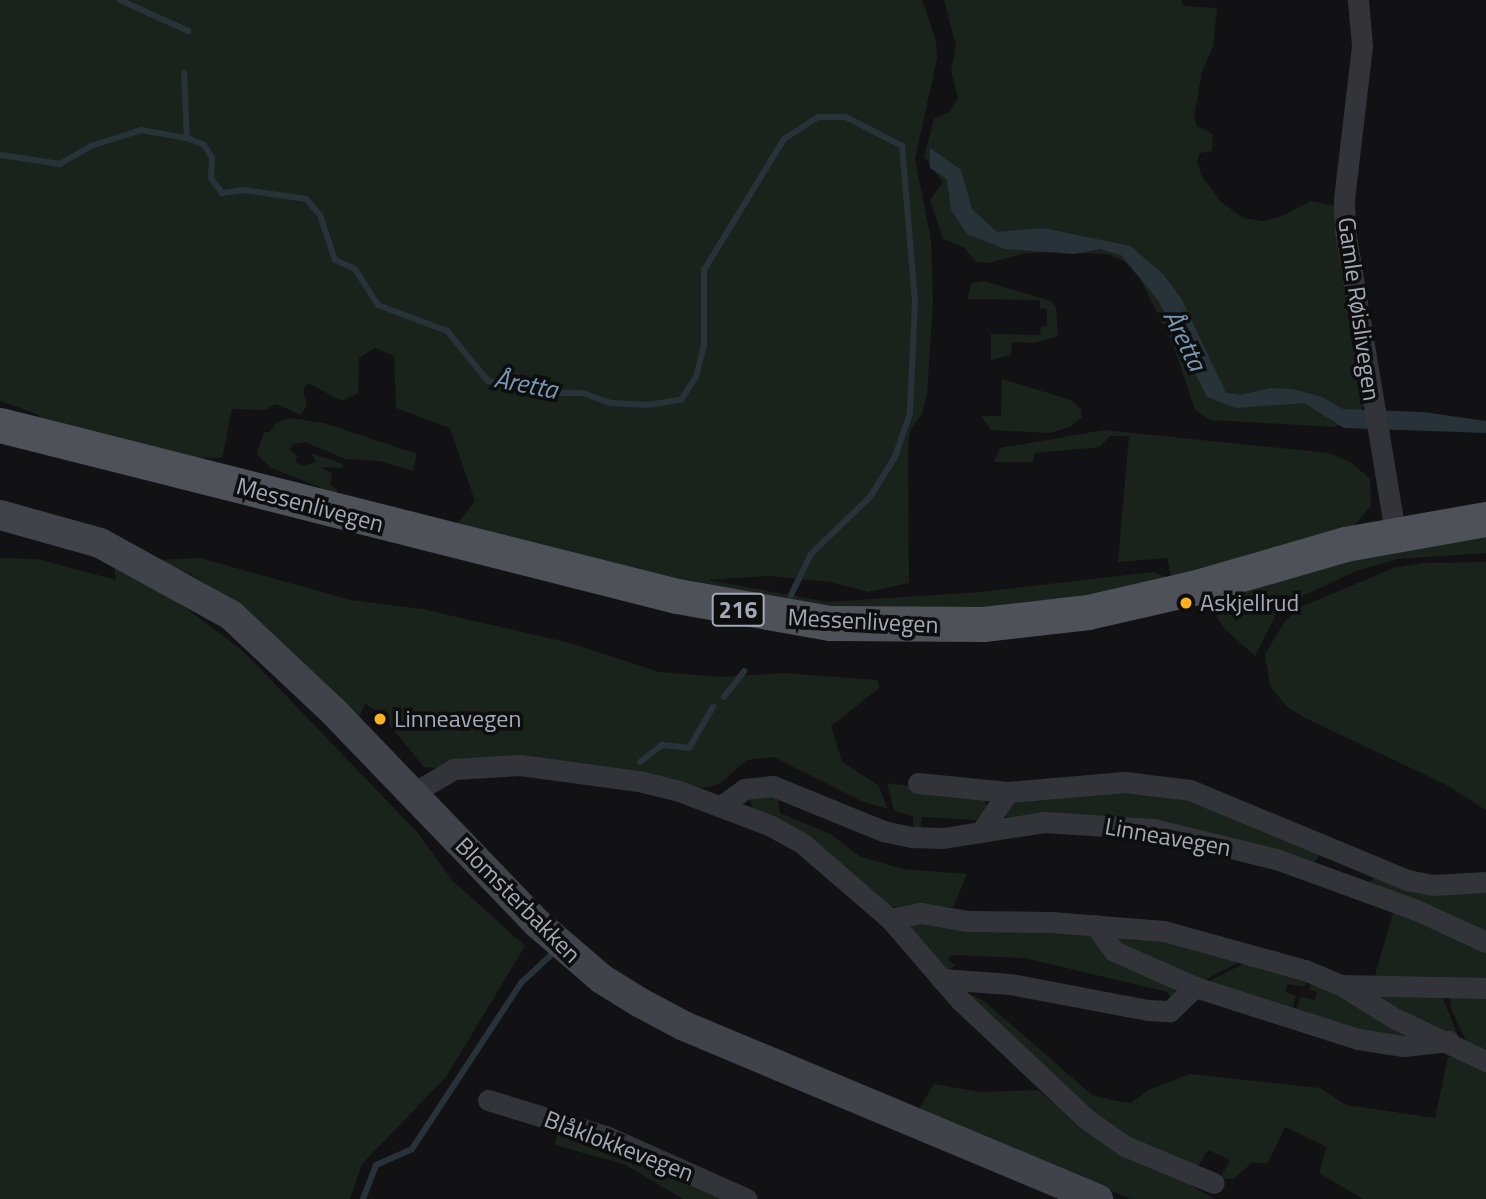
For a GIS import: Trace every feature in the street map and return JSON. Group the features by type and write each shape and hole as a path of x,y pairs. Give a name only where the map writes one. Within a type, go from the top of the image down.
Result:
{"main road":[{"name":"Messenlivegen","path":"0,425 677,596 830,623 929,626 1088,612 1395,533 1486,519"}],"street":[{"name":"Gamle Røislivegen","path":"1358,0 1362,46 1344,200 1346,230 1395,533"},
{"name":"Blomsterbakken","path":"0,515 100,544 231,615 413,793 538,925 602,979 684,1026 1098,1199"},
{"path":"413,793 454,769 501,764 639,781 721,806 803,844 890,919 941,979 1085,1118 1125,1146 1214,1183"},
{"name":"Linneavegen","path":"918,783 1008,792 1125,782 1190,790 1362,862 1432,886 1486,882"},
{"name":"Linneavegen","path":"721,806 744,789 773,786 883,831 911,837 981,832 1044,822 1153,829 1276,859 1351,884 1486,942"},
{"path":"981,832 1008,792"},
{"path":"1351,884 1362,862"},
{"path":"890,919 921,914 968,921 1094,925 1214,943 1341,985 1394,1018 1449,1041 1486,1061"},
{"path":"1094,925 1114,951 1195,987 1359,1039 1403,1046 1449,1041"},
{"path":"941,979 1010,984 1148,1010 1170,1011 1195,987"},
{"path":"1341,985 1486,988"},
{"name":"Blåklokkevegen","path":"488,1100 606,1136 747,1199"}],"shaded area":[{"path":"0,0 922,0 936,41 937,58 915,159 931,240 933,299 927,394 922,414 910,430 908,447 909,583 868,592 831,582 769,576 708,580 828,602 980,592 1154,572 1172,580 1167,558 1118,562 1129,436 1110,436 1100,447 1035,453 1033,462 994,462 1000,448 1104,430 1329,453 1352,463 1370,479 1371,506 1351,529 1236,563 1105,598 1029,609 888,615 760,603 467,530 457,524 475,501 450,428 396,408 394,356 375,348 359,358 358,393 342,401 308,383 303,391 307,405 301,415 276,404 264,410 232,409 222,458 171,457 44,422 37,414 0,401"},
{"path":"944,0 1181,0 1183,6 1217,8 1213,46 1202,72 1194,116 1197,126 1213,134 1212,151 1200,153 1197,161 1201,175 1221,202 1243,218 1263,221 1280,217 1311,201 1335,206 1366,401 1360,412 1334,427 1211,420 1195,410 1174,347 1139,277 1125,262 1108,254 1058,252 1027,253 988,263 977,262 963,247 943,239 930,200 943,182 924,157 934,119 950,112 958,97 951,71 956,46"},
{"path":"984,281 1051,301 1056,308 1058,336 1035,343 1012,342 1011,355 991,360 991,334 1040,335 1041,327 1047,326 1047,309 1040,308 1040,300 967,299 972,283"},
{"path":"1002,379 1071,400 1081,409 1082,417 1070,427 1049,433 991,430 981,416 1001,416"},
{"path":"291,418 324,423 417,454 413,471 380,461 346,459 305,442 293,444 290,450 297,456 295,462 304,466 316,462 311,453 343,464 342,468 320,467 332,473 330,484 337,490 336,497 327,499 320,487 271,468 257,454 264,432 270,432 276,423"},
{"path":"1486,534 1486,553 1397,559 1356,571 1290,602 1277,613 1255,656 1225,629 1213,611 1220,600 1321,567"},
{"path":"0,558 37,559 116,580 114,566 175,600 244,652 417,832 452,880 525,946 446,1077 362,1164 350,1199 0,1199"},
{"path":"200,558 350,600 422,609 570,643 659,672 724,677 783,673 877,680 879,688 831,726 842,762 878,785 888,809 861,801 774,757 747,760 719,784 702,788 424,767 379,712 365,704 360,716 322,689 245,609 194,576 158,560"},
{"path":"1486,562 1486,810 1445,784 1307,719 1287,707 1270,686 1265,654 1285,621 1303,606 1394,568 1423,563"},
{"path":"887,783 982,796 988,807 978,820 922,817 920,831 913,829 913,816 894,811"},
{"path":"1092,789 1192,796 1323,850 1312,866 1234,842 1003,817 1014,798"},
{"path":"757,794 778,796 780,813 832,835 859,856 902,869 967,874 953,907 888,907 753,809 749,799"},
{"path":"1374,877 1486,889 1486,934 1370,884"},
{"path":"1395,906 1486,947 1486,985 1373,982"},
{"path":"925,920 1088,931 1179,993 1171,1000 1168,992 1024,958 952,955 948,960 955,965 949,970 902,927"},
{"path":"1110,935 1137,941 1145,936 1245,959 1201,982 1134,955"},
{"path":"1251,960 1308,978 1304,987 1287,984 1285,992 1296,996 1292,1011 1203,984"},
{"path":"1313,980 1419,1034 1396,1041 1296,1012 1300,997 1315,1000 1317,992 1309,990"},
{"path":"964,991 984,1001 1092,1095 1131,1103 1149,1090 1190,1074 1320,1088 1346,1105 1435,1118 1448,1057 1466,1056 1486,1066 1486,1199 1363,1199 1319,1173 1327,1147 1285,1127 1267,1164 1253,1162 1233,1179 1220,1178 1230,1160 1208,1150 1195,1171 1109,1131"},
{"path":"1368,993 1442,996 1460,1041"},
{"path":"1450,995 1486,996 1486,1048 1474,1049 1467,1043 1451,1008"},
{"path":"934,1084 981,1092 1038,1090 1076,1121 1215,1199 1131,1199 919,1109"},
{"path":"559,1126 718,1199 683,1199 626,1165 555,1145"}],"water":[{"path":"930,148 961,170 972,209 997,232 1043,228 1130,246 1164,275 1182,300 1226,393 1241,395 1270,388 1293,389 1322,397 1343,409 1423,412 1486,421 1486,433 1344,428 1304,403 1236,408 1207,397 1158,300 1121,255 1100,249 1074,254 1005,249 967,234 951,210 947,179 930,168"}],"waterway":[{"path":"120,0 188,31"},
{"path":"184,73 187,138"},
{"name":"Åretta","path":"0,155 60,164 91,146 141,130 187,138 204,145 212,158 211,178 222,193 243,190 306,199 320,215 335,260 355,269 378,305 447,331 488,381 551,393 582,393 611,403 648,405 681,400 696,377 704,346 704,270 784,139 818,117 846,117 902,146 915,301 910,413 895,457 870,497 811,554 791,595"},
{"path":"724,697 744,671"},
{"path":"640,762 662,745 689,748 713,707"},
{"path":"363,1199 376,1165 412,1149 521,983 552,954"}],"place":[{"name":"Askjellrud","path":"1186,603"},
{"name":"Linneavegen","path":"380,719"}]}
